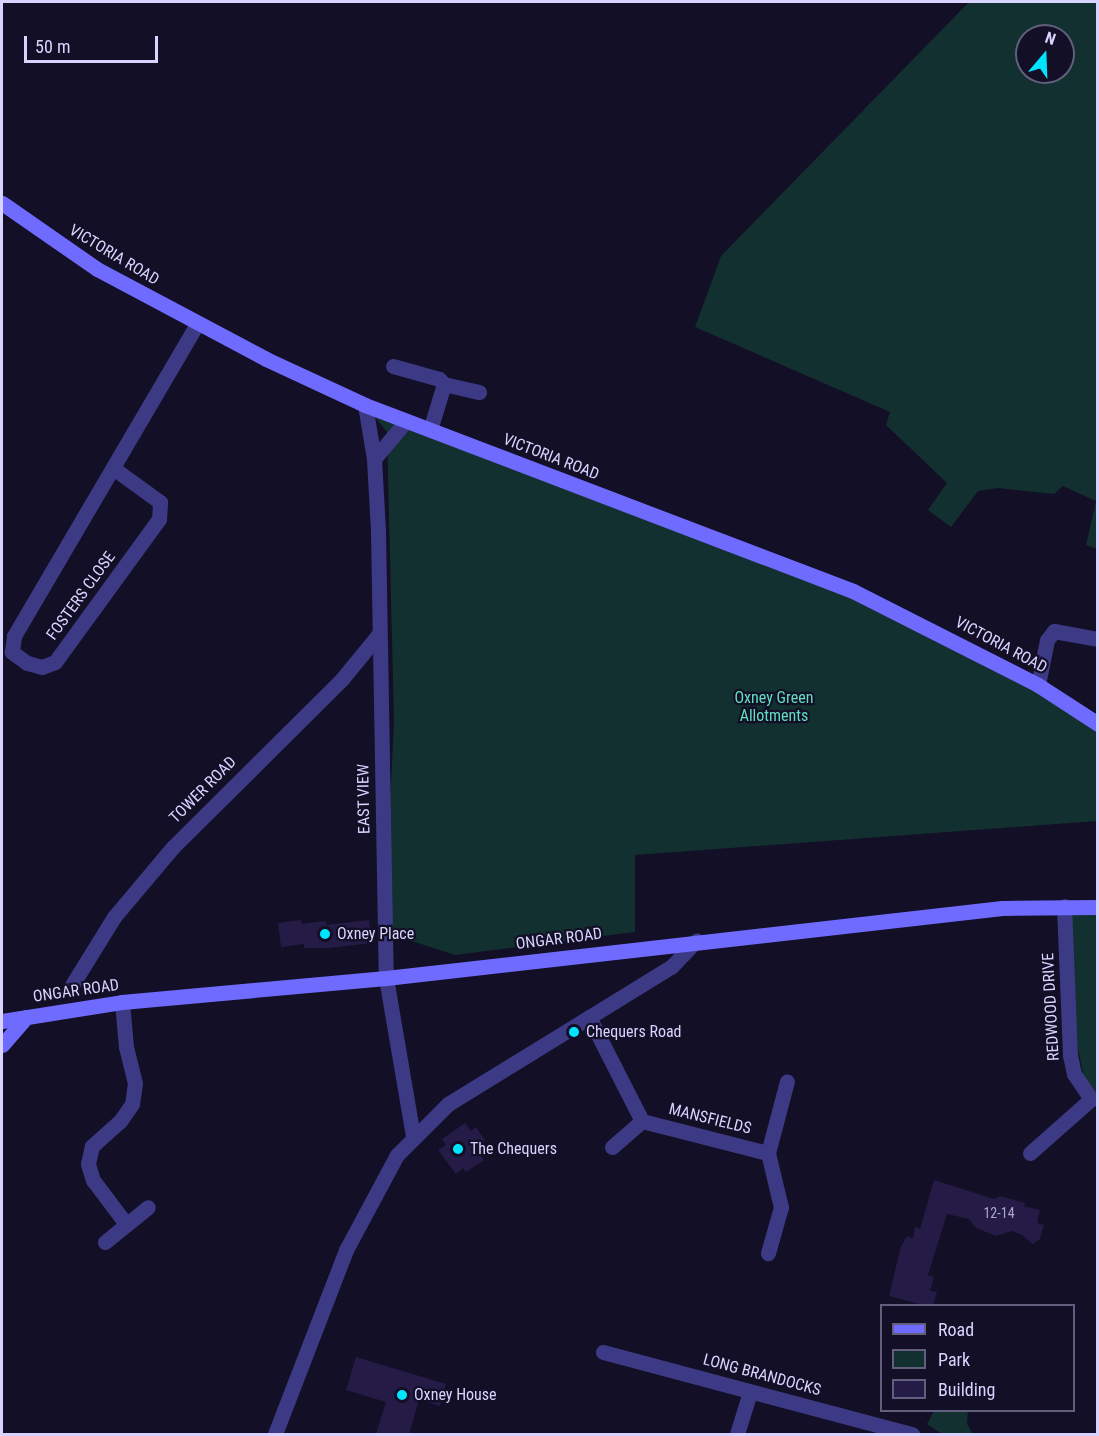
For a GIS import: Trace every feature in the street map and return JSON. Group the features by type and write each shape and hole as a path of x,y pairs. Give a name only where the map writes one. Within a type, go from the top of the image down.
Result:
{"street":[{"name":"VICTORIA ROAD","path":"2,203 97,269 197,324 365,405 853,591 1038,685 1098,724"},
{"name":"FOSTERS CLOSE","path":"113,468 160,502 159,519 55,662 42,667 27,663 12,652 14,636 197,324"},
{"path":"393,366 439,379 444,384 479,392"},
{"path":"430,430 444,384"},
{"name":"EAST VIEW","path":"365,405 374,459 386,978 413,1136"},
{"path":"374,459 406,421"},
{"path":"1038,685 1047,640 1054,631 1098,639"},
{"name":"TOWER ROAD","path":"72,986 114,917 173,847 342,679 378,635"},
{"name":"REDWOOD DRIVE","path":"1030,1153 1094,1101 1074,1074 1070,1055 1064,906"},
{"name":"ONGAR ROAD","path":"2,1021 122,1002 386,978 697,940 1002,908 1098,907"},
{"path":"275,1434 346,1250 384,1175 413,1136 448,1104 671,967 697,940"},
{"path":"122,1002 126,1047 135,1083 132,1104 120,1121 92,1146 88,1164 93,1180 126,1224"},
{"name":"ONGAR ROAD","path":"2,1045 26,1017"},
{"name":"MANSFIELDS","path":"589,1017 642,1121 768,1153"},
{"name":"MANSFIELDS","path":"768,1253 781,1207 768,1153 787,1081"},
{"name":"MANSFIELDS","path":"612,1147 642,1121"},
{"path":"105,1242 148,1207"},
{"name":"LONG BRANDOCKS","path":"603,1352 912,1434"},
{"path":"737,1434 750,1392"}],"green space":[{"path":"969,2 1097,2 1097,549 1086,545 1096,501 1063,486 1054,494 998,488 978,491 951,527 928,510 947,483 886,425 890,412 695,327 721,256"},
{"name":"Oxney Green Allotments","path":"365,405 853,591 1097,724 1097,821 635,855 635,932 455,955 384,932 394,721 387,432"},
{"path":"1068,911 1097,912 1097,1093 1085,1083 1078,1049"},
{"path":"933,1412 968,1412 967,1424 973,1434 942,1434 927,1424"}],"building":[{"name":"Oxney Place","path":"301,920 301,924 326,921 326,925 369,920 372,943 329,948 304,948 304,944 281,947 278,923"},
{"name":"The Chequers","path":"465,1123 471,1131 476,1127 485,1140 475,1148 484,1160 466,1172 463,1168 456,1174 438,1150 446,1145 442,1139"},
{"path":"934,1180 994,1199 1000,1196 1025,1203 1024,1206 1040,1210 1037,1223 1044,1225 1040,1239 1033,1244 1022,1235 1012,1231 996,1236 976,1228 969,1219 947,1214 928,1275 934,1277 930,1291 937,1292 933,1304 919,1304 889,1296 901,1246 907,1236 913,1238 915,1227 920,1229"},
{"name":"Oxney House","path":"356,1357 446,1384 440,1406 419,1400 409,1434 376,1434 386,1402 346,1390"}],"place":[{"name":"Oxney Place","path":"325,934"},
{"name":"Chequers Road","path":"574,1032"},
{"name":"The Chequers","path":"458,1149"},
{"name":"Oxney House","path":"402,1395"}]}
